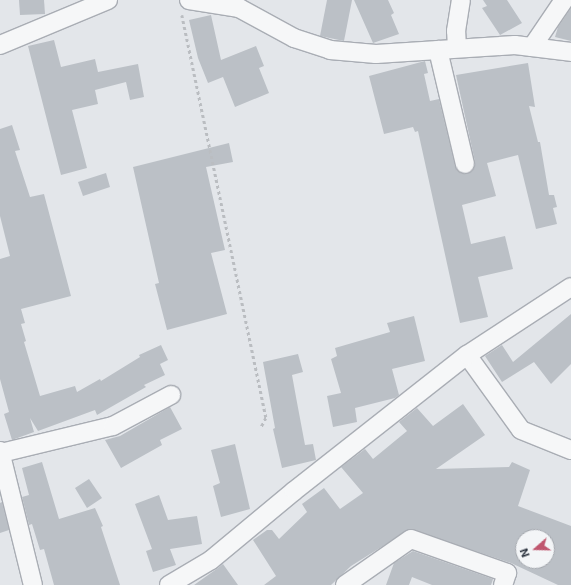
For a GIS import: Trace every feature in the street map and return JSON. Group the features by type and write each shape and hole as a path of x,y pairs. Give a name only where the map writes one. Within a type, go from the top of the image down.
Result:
{"street":[{"path":"0,45 108,0"},
{"path":"457,48 456,31 462,0"},
{"path":"532,47 564,0"},
{"path":"185,4 243,4 294,38 330,50 376,54 515,45 571,52"},
{"path":"438,50 465,164"},
{"path":"169,585 211,560 294,491 467,355 571,287"},
{"path":"467,355 521,430 571,450"},
{"path":"33,585 0,452 113,426 171,395"},
{"path":"345,585 411,539 507,573 502,585"}],"path":[{"path":"185,4 266,418 261,428"}],"building":[{"path":"19,0 44,0 45,14 20,15"},
{"path":"327,0 352,0 344,41 320,36"},
{"path":"354,0 388,0 394,13 391,15 399,34 373,43"},
{"path":"483,0 507,0 522,23 500,35 482,8 487,6"},
{"path":"571,8 571,41 555,37 558,27"},
{"path":"211,15 221,60 256,46 264,66 259,68 269,93 235,107 223,77 208,83 198,58 189,20"},
{"path":"54,40 61,67 95,59 98,72 138,64 144,97 130,100 126,82 95,90 98,104 72,110 87,168 61,175 28,46"},
{"path":"425,61 428,73 424,74 430,101 439,99 455,166 458,171 467,174 472,171 475,162 456,75 528,63 535,107 529,106 538,142 540,142 549,195 554,195 557,207 553,208 557,224 536,229 518,155 487,163 496,196 462,205 471,244 505,236 513,269 478,277 488,317 460,323 418,131 415,132 413,127 384,134 369,76"},
{"path":"12,125 20,150 15,151 30,197 44,194 71,296 21,309 25,323 21,324 26,341 24,342 40,396 75,386 77,392 100,379 101,381 140,357 139,355 161,345 168,360 160,364 165,375 144,385 146,387 97,415 95,410 38,431 30,418 34,432 12,440 4,414 9,412 0,379 0,259 10,256 0,216 0,129"},
{"path":"229,143 233,162 206,167 225,250 211,253 227,314 167,330 155,284 159,283 133,167"},
{"path":"106,173 110,187 83,196 78,182"},
{"path":"571,314 571,364 551,384 534,362 502,382 485,356 502,345 513,362"},
{"path":"414,316 425,361 392,369 399,395 395,398 355,408 357,422 333,427 327,396 341,393 331,359 337,356 335,348 390,332 387,323"},
{"path":"298,354 303,372 292,375 305,445 313,444 316,460 282,468 273,429 275,428 263,362"},
{"path":"463,404 485,435 436,469 509,467 512,462 530,470 518,506 571,526 571,585 558,585 524,569 555,569 555,529 515,529 515,565 410,529 351,566 331,585 264,585 276,576 253,540 267,530 272,530 279,539 307,512 302,504 324,488 340,509 363,493 341,467 365,449 373,459 407,431 399,422 417,408 433,426"},
{"path":"170,407 182,429 160,440 162,445 121,468 105,440 120,436"},
{"path":"235,444 250,509 221,517 213,486 220,483 211,450"},
{"path":"42,462 59,519 95,508 103,526 101,527 120,585 54,585 44,549 40,550 32,524 29,525 22,497 29,495 22,468"},
{"path":"89,479 102,498 87,508 75,488"},
{"path":"159,495 168,520 197,516 202,544 170,549 176,565 153,572 146,551 152,549 135,504"},
{"path":"2,502 9,530 0,533 0,503"},
{"path":"413,551 493,579 491,585 432,585 412,577 409,585 386,585 394,563"},
{"path":"223,564 238,585 194,585 218,568"}]}
